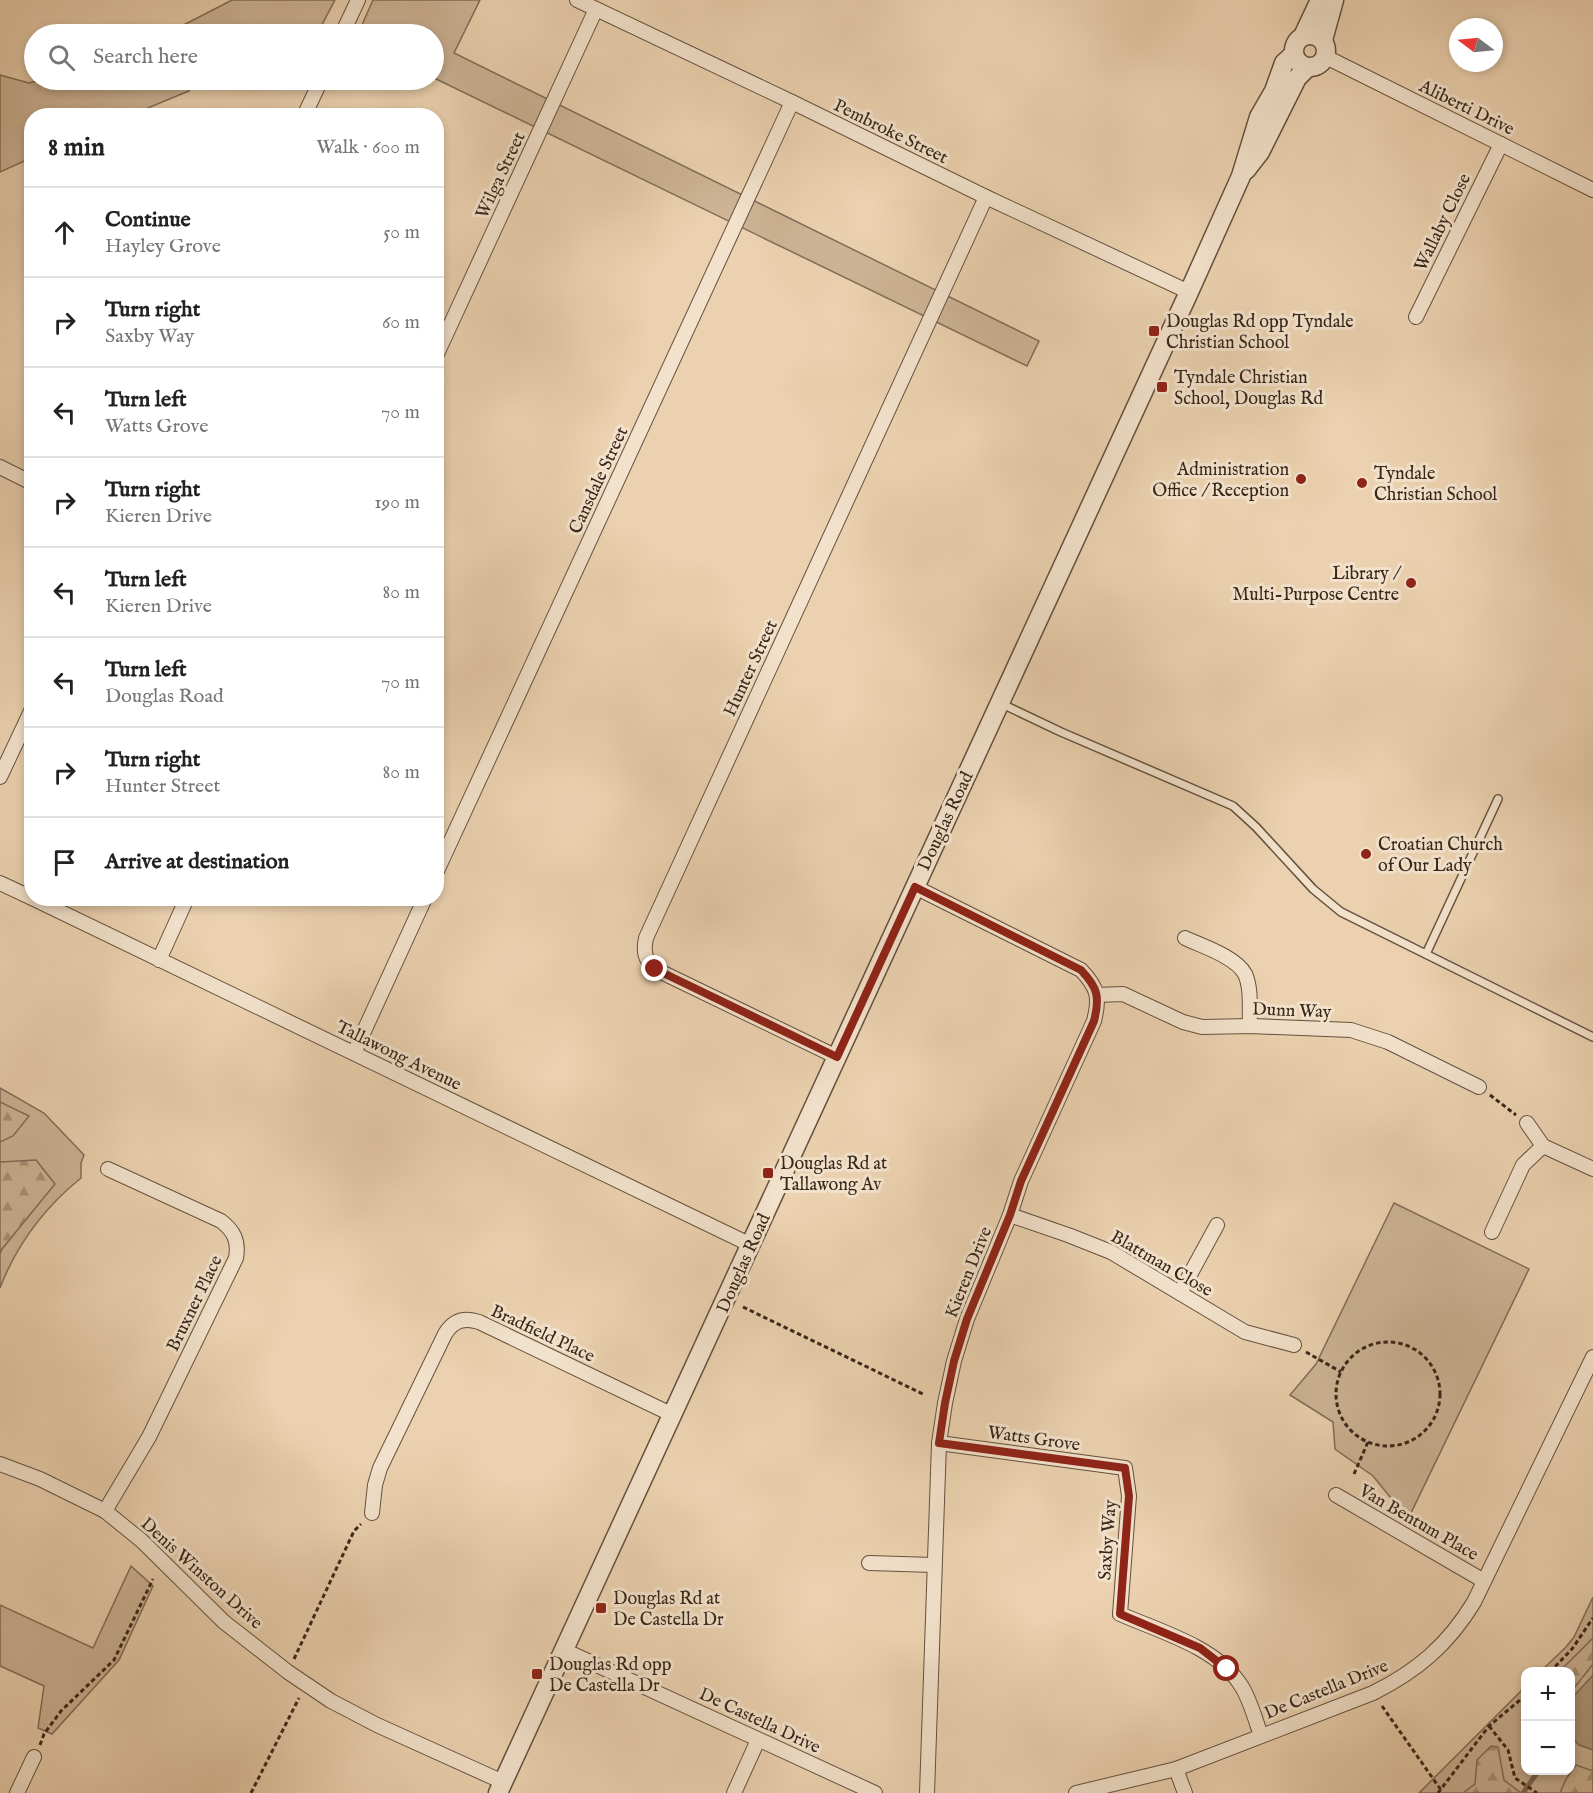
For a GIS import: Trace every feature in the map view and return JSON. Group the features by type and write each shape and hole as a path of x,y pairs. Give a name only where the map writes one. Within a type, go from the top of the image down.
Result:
{"street":[{"path":"347,24 358,0"},
{"name":"Pembroke Street","path":"577,0 1189,292"},
{"name":"Douglas Road","path":"501,1787 1189,292 1241,176 1259,117 1274,91 1284,63 1294,54 1296,43 1303,36 1320,0"},
{"path":"1324,49 1334,0"},
{"name":"Wilga Street","path":"444,339 596,9"},
{"path":"1303,36 1313,34 1324,49"},
{"name":"Douglas Road","path":"1241,176 1260,152 1297,78 1308,67 1318,65 1324,49"},
{"name":"Aliberti Drive","path":"1324,49 1501,144 1593,190"},
{"path":"1294,54 1299,63 1308,67"},
{"path":"308,108 316,90"},
{"name":"Cansdale Street","path":"444,856 792,102"},
{"name":"Wallaby Close","path":"1416,317 1501,144"},
{"name":"Hunter Street","path":"837,1057 655,969 648,963 644,947 646,938 986,197"},
{"path":"0,467 24,479"},
{"path":"0,777 24,726"},
{"name":"Tallawong Avenue","path":"0,883 24,894"},
{"path":"915,887 1081,970 1093,983 1097,995"},
{"name":"Tallawong Avenue","path":"48,906 751,1245"},
{"path":"159,960 183,906"},
{"path":"354,1053 421,906"},
{"path":"1185,938 1237,964 1245,975 1249,991 1250,1026"},
{"name":"Dunn Way","path":"1097,995 1123,994 1183,1022 1202,1027 1250,1026 1351,1030 1388,1042 1479,1087"},
{"name":"Kieren Drive","path":"927,1793 939,1443 945,1403 954,1361 967,1319 1010,1215 1021,1181 1094,1021 1097,995"},
{"path":"1527,1123 1544,1146 1593,1169"},
{"path":"1492,1232 1523,1165 1544,1146"},
{"name":"Bruxner Place","path":"105,1511 149,1437 236,1258 237,1250 234,1234 221,1221 108,1169"},
{"name":"Blattman Close","path":"1010,1215 1111,1252 1245,1332 1294,1345"},
{"path":"1179,1293 1217,1225"},
{"name":"Bradfield Place","path":"372,1513 375,1485 380,1468 445,1334 459,1321 479,1322 673,1415"},
{"name":"De Castella Drive","path":"1076,1793 1176,1769 1373,1693 1409,1674 1442,1645 1464,1618 1593,1357"},
{"name":"Watts Grove","path":"939,1443 1125,1468"},
{"name":"Denis Winston Drive","path":"0,1464 40,1479 105,1511 142,1542 224,1622 305,1684 351,1712 501,1787"},
{"name":"Saxby Way","path":"1125,1468 1129,1496 1120,1614 1200,1648 1227,1669 1241,1684 1261,1736"},
{"name":"Van Bentum Place","path":"1336,1495 1484,1581"},
{"path":"869,1563 934,1565"},
{"name":"De Castella Drive","path":"564,1650 875,1793"},
{"path":"734,1793 758,1740"},
{"path":"17,1793 34,1757"},
{"path":"1176,1769 1185,1793"}],"lane":[{"path":"1000,703 1061,732 1233,806 1256,827 1313,889 1341,912 1593,1037"},
{"path":"1426,954 1498,799"}],"path":[{"path":"1479,1087 1527,1123"},
{"path":"743,1307 923,1394"},
{"path":"1389,1341 1412,1347 1425,1356 1435,1369 1440,1385 1440,1401 1435,1417 1426,1430 1413,1440 1397,1445 1381,1446 1368,1442 1352,1432 1342,1419 1336,1396 1341,1372 1355,1353 1376,1343 1389,1341"},
{"path":"1294,1345 1341,1372"},
{"path":"1354,1474 1368,1442"},
{"path":"288,1672 354,1531 372,1513"},
{"path":"34,1757 44,1734 61,1711 114,1660 153,1579"},
{"path":"1554,1667 1572,1649 1593,1618"},
{"path":"251,1793 305,1684"},
{"path":"1373,1693 1440,1791 1490,1726 1521,1699"},
{"path":"1490,1726 1508,1750 1515,1778 1537,1793"}],"green space":[{"path":"232,0 335,0 322,24 185,24"},
{"path":"373,0 480,0 454,53 1039,341 1027,366 444,83 444,24 362,24"},
{"path":"0,75 24,82 24,90 189,90 148,108 24,108 24,161 0,172"},
{"path":"0,1088 44,1113 84,1155 81,1163 81,1178 33,1227 15,1256 0,1288"},
{"path":"0,1102 29,1116 13,1136 0,1142"},
{"path":"36,1160 55,1184 0,1254 0,1162"},
{"path":"1394,1203 1529,1269 1408,1519 1373,1476 1335,1449 1333,1422 1290,1395 1316,1364"},
{"path":"131,1566 153,1586 119,1660 52,1734 38,1728 44,1686 0,1666 0,1605 93,1648"},
{"path":"1593,1597 1593,1793 1419,1793 1521,1691 1521,1775 1575,1775 1575,1667 1545,1667 1574,1637"},
{"path":"1593,1638 1593,1664 1575,1687 1575,1667 1564,1667"},
{"path":"1491,1746 1498,1747 1504,1780 1521,1793 1463,1793 1475,1784 1477,1760"},
{"path":"1575,1766 1593,1771 1593,1793 1560,1793 1569,1775 1575,1775"}],"shaded area":[{"path":"1593,1675 1593,1750 1575,1741 1575,1695"}],"waterway":[{"path":"1523,1793 1536,1775"}],"place":[{"name":"Douglas Rd opp Tyndale Christian School","path":"1154,331"},
{"name":"Tyndale Christian School, Douglas Rd","path":"1162,387"},
{"name":"Administration Office / Reception","path":"1301,479"},
{"name":"Tyndale Christian School","path":"1362,483"},
{"name":"Library / Multi-Purpose Centre","path":"1411,583"},
{"name":"Croatian Church of Our Lady","path":"1366,854"},
{"name":"Douglas Rd at Tallawong Av","path":"768,1173"},
{"name":"Douglas Rd at De Castella Dr","path":"601,1608"},
{"name":"Douglas Rd opp De Castella Dr","path":"537,1674"}],"route":[{"path":"655,969 837,1057 915,887 1081,970 1093,983 1097,995 1094,1021 1021,1181 1010,1215 967,1319 954,1361 939,1443 1125,1468 1129,1496 1120,1614 1200,1648 1227,1669"}]}
